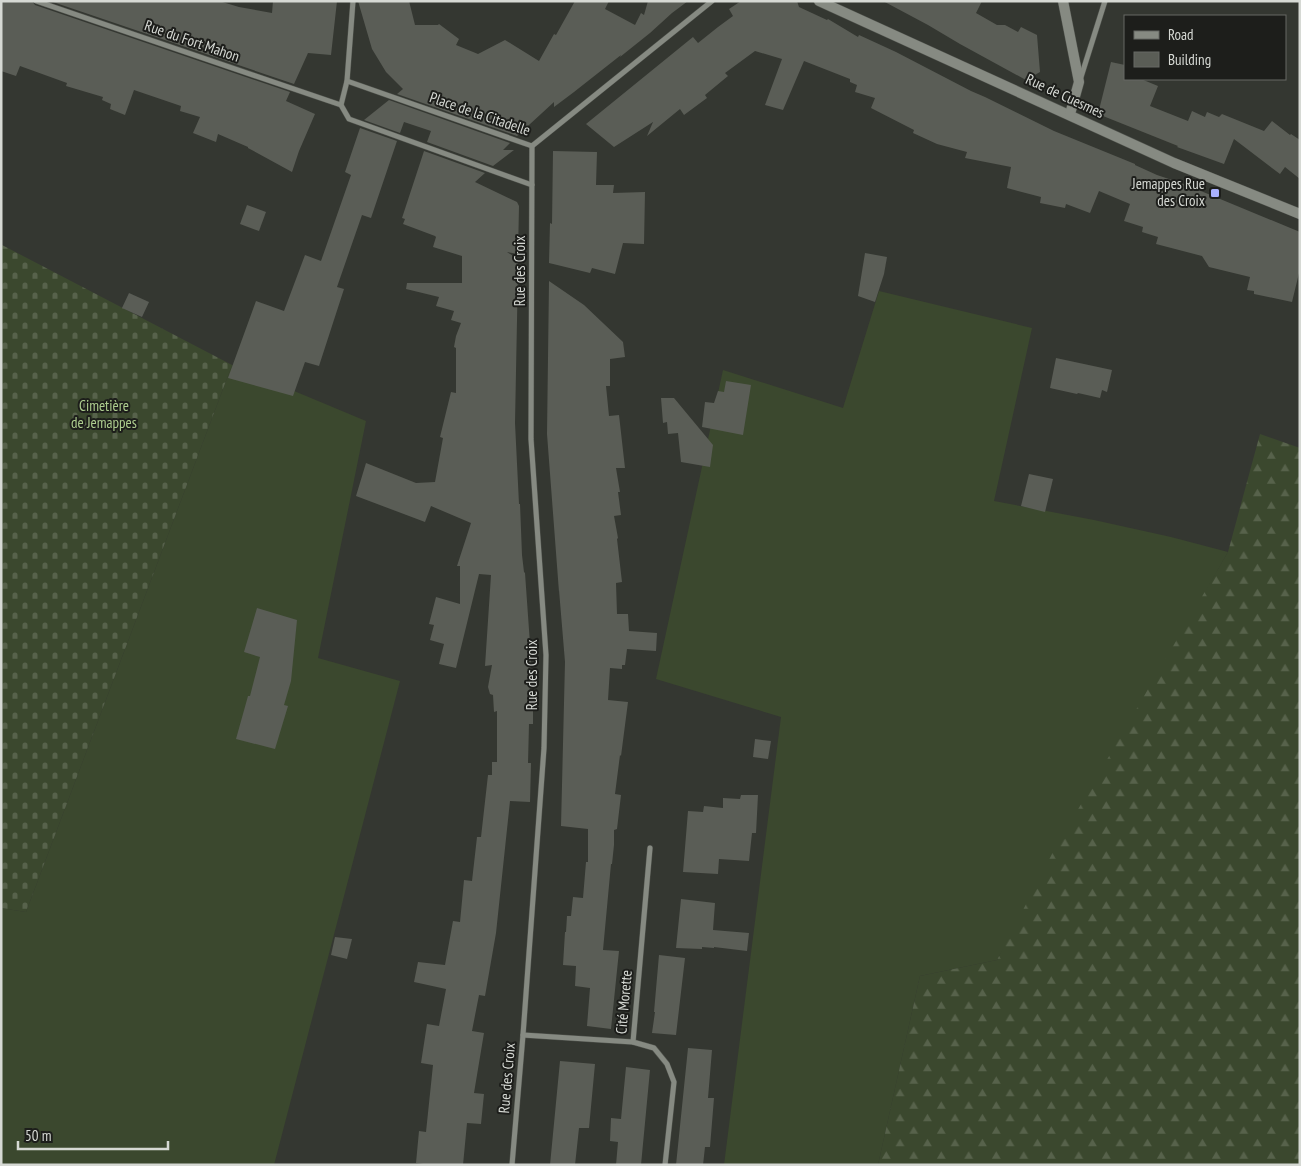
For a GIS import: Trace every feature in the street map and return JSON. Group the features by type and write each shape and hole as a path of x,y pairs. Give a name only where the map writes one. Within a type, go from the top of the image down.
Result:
{"street":[{"name":"Rue du Fort Mahon","path":"36,1 341,105"},
{"path":"353,1 347,81 341,105 349,119 532,185"},
{"path":"532,146 712,1"},
{"name":"Rue de Cuesmes","path":"819,1 1174,163 1300,214"},
{"path":"1063,1 1079,82"},
{"path":"1070,114 1105,1"},
{"name":"Place de la Citadelle","path":"347,81 532,146 532,185"},
{"name":"Rue des Croix","path":"512,1165 544,748 546,655 531,439 532,185"},
{"name":"Cité Morette","path":"650,848 632,1042 654,1048 667,1064 674,1082 665,1165"},
{"path":"523,1035 632,1042"}],"green space":[{"name":"Cimetière de Jemappes","path":"2,245 232,365 26,912 1,908"},
{"path":"879,291 1032,328 994,501 1094,520 1228,552 997,960 920,976 878,1165 724,1165 781,717 656,679 723,370 843,408"},
{"path":"232,365 366,421 318,658 400,681 274,1165 1,1165 1,908 26,912"},
{"path":"1260,434 1300,448 1300,1165 878,1165 920,976 997,960 1052,854 1228,552"}],"building":[{"path":"1,1 32,1 35,5 290,92 286,101 315,114 292,172 248,147 218,134 216,142 193,133 200,117 180,111 181,106 134,90 125,115 110,109 111,104 102,100 103,97 66,86 67,83 20,66 16,76 1,71"},
{"path":"50,1 219,1 272,13 273,1 337,1 331,55 308,53 294,84"},
{"path":"358,1 409,1 415,25 439,24 459,39 456,45 478,54 505,40 539,61 575,1 609,1 605,9 635,25 641,13 644,15 648,1 688,1 620,57 621,55 554,107 554,102 517,136 397,94 403,89 386,72 372,49"},
{"path":"741,1 797,1 799,7 828,19 858,37 859,35 896,52 1054,131 1157,175 1184,184 1300,232 1300,269 1292,302 1254,294 1254,291 1247,290 1250,277 1209,267 1202,256 1156,244 1158,237 1142,232 1143,227 1124,221 1130,204 1099,191 1090,213 1066,204 1065,208 1040,203 1041,197 1007,188 1011,167 965,158 967,152 937,144 913,133 914,130 871,108 875,98 855,92 857,85 850,82 850,79 804,61 783,110 765,105 782,59 755,51 725,73 728,76 705,95 707,98 684,115 680,109 647,136 653,122 614,147 586,124 693,37 698,43 733,16 729,9"},
{"path":"883,1 982,1 976,13 997,25 1005,25 1018,32 1021,27 1037,35 1040,72 1026,80"},
{"path":"1111,62 1124,65 1124,80 1143,80 1158,86 1150,106 1188,121 1192,111 1205,117 1207,112 1219,117 1222,114 1264,131 1272,121 1300,140 1300,179 1285,167 1280,174 1234,139 1224,164 1177,147 1098,114"},
{"path":"389,100 510,143 503,150 514,150 493,166 427,142 431,131 404,122 400,133 364,120"},
{"path":"360,128 397,141 371,218 362,215 337,287 344,289 319,366 305,362 293,396 228,378 256,301 284,311 305,255 321,261 351,175 345,172"},
{"path":"424,151 485,173 475,182 517,202 519,206 518,254 507,252 518,259 515,423 522,555 531,658 529,707 533,707 533,724 529,724 530,802 510,801 496,933 485,996 479,995 472,1031 484,1033 474,1093 484,1094 481,1124 467,1123 463,1165 416,1163 419,1131 426,1132 433,1065 421,1063 427,1024 439,1026 446,989 414,982 418,962 445,965 453,921 460,922 464,880 472,881 477,837 481,837 488,775 492,775 492,762 497,762 497,711 494,712 493,695 490,694 488,687 492,665 485,666 491,575 479,574 456,668 439,664 444,644 430,640 434,625 429,624 436,597 460,604 460,566 457,566 471,523 431,506 425,522 356,496 366,463 416,483 435,482 443,438 440,437 451,392 456,393 456,348 454,347 461,323 451,320 454,311 436,306 439,297 406,289 407,283 462,283 462,256 433,247 435,236 403,224 405,219 402,218"},
{"path":"553,151 597,152 596,185 614,185 613,193 645,192 644,244 623,243 615,274 592,268 590,273 549,263 550,223 552,224"},
{"path":"247,205 266,212 259,231 240,224"},
{"path":"865,253 887,257 875,302 858,296"},
{"path":"549,281 584,305 623,342 625,357 610,359 610,386 606,386 609,416 619,415 625,468 616,468 621,515 614,516 622,582 616,583 617,614 628,614 629,631 657,633 656,651 627,649 625,665 622,665 622,669 610,668 608,700 628,702 615,794 621,795 617,829 614,830 603,950 619,951 611,1029 587,1026 590,988 575,986 576,966 563,965 567,916 571,916 573,897 583,898 586,862 588,862 588,829 561,826 565,662 547,434"},
{"path":"129,293 149,302 142,317 122,308"},
{"path":"1056,358 1112,370 1107,392 1102,390 1100,398 1050,388"},
{"path":"726,381 751,385 743,435 702,427 705,402 714,403 718,391 724,392"},
{"path":"661,398 674,398 713,445 710,467 681,462 678,433 668,434 667,422 663,423"},
{"path":"1029,474 1053,479 1045,512 1021,506"},
{"path":"257,608 297,620 291,681 284,705 288,706 275,749 236,739 260,657 244,652"},
{"path":"755,739 771,741 768,759 753,757"},
{"path":"741,795 758,795 756,833 752,833 749,861 719,859 718,874 683,872 688,811 703,812 704,806 723,808 723,798 740,799"},
{"path":"681,899 715,903 713,930 749,933 747,951 714,947 702,947 702,949 676,948"},
{"path":"335,937 352,939 347,959 331,955"},
{"path":"659,955 685,958 676,1035 652,1033"},
{"path":"688,1048 712,1050 708,1098 714,1098 710,1147 705,1147 703,1165 676,1165"},
{"path":"560,1061 595,1064 589,1128 579,1128 575,1165 550,1165"},
{"path":"626,1067 650,1070 641,1165 616,1165 618,1142 610,1141 611,1118 621,1119"}],"place":[{"name":"Jemappes Rue des Croix","path":"1215,193"}]}
